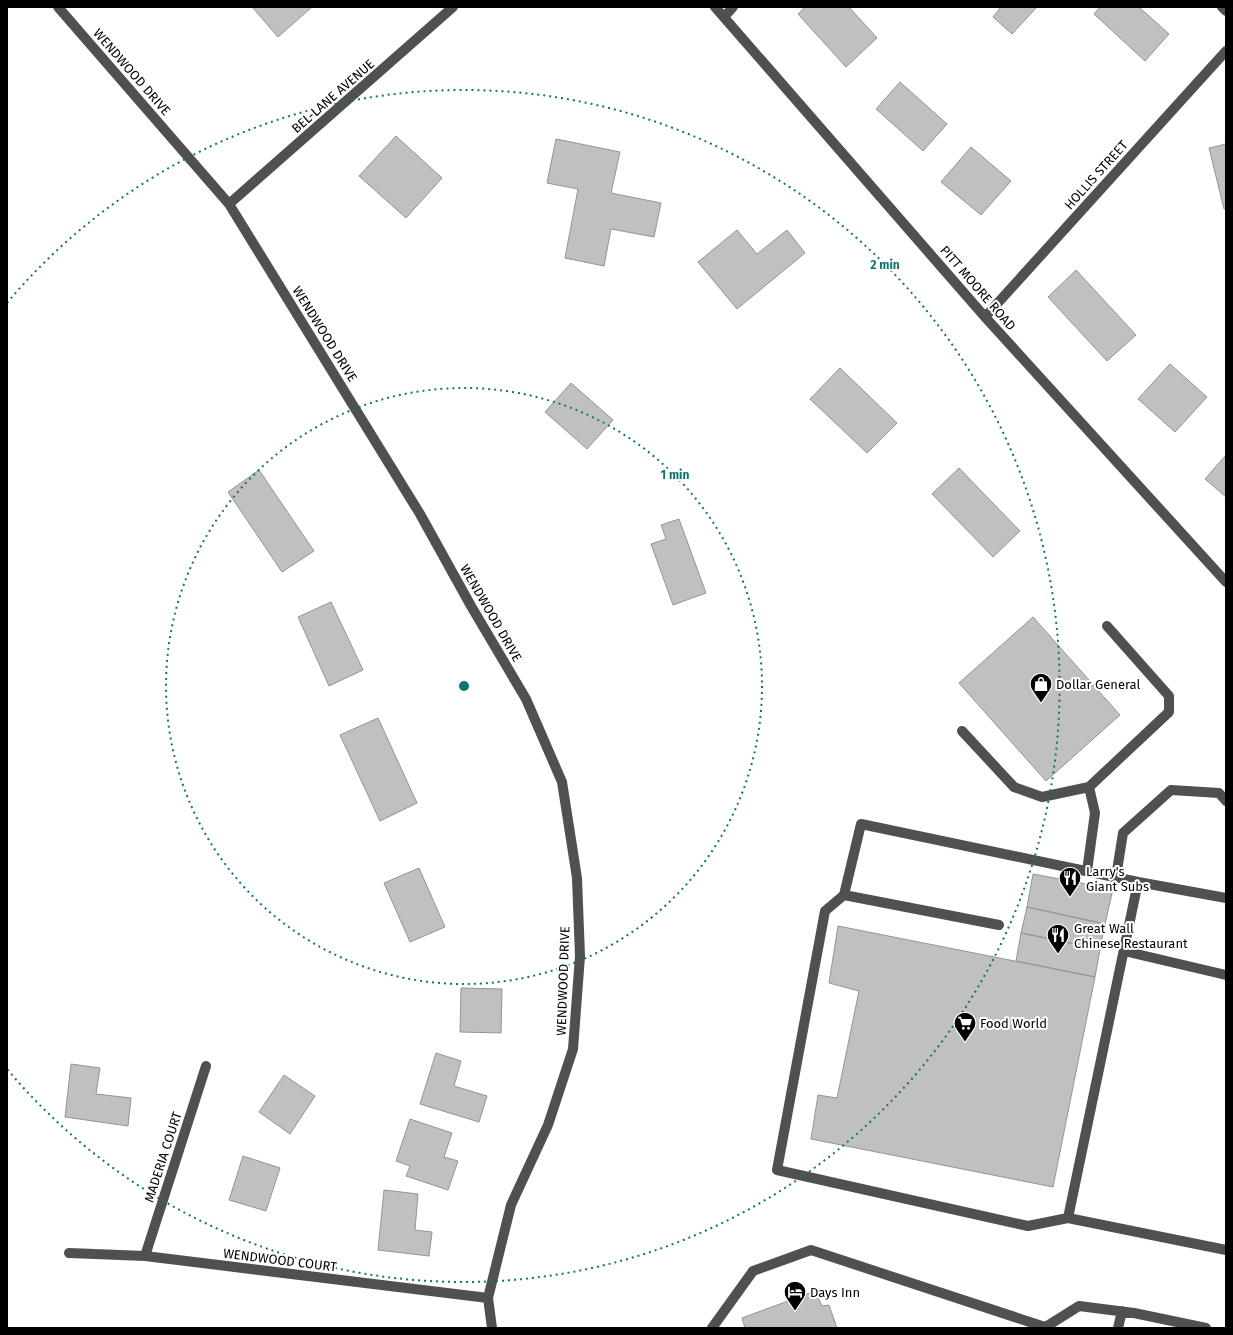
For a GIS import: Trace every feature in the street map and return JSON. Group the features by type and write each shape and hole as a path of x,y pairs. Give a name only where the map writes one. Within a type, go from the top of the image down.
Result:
{"street":[{"name":"WENDWOOD DRIVE","path":"58,7 229,204 420,514 471,606 526,699 562,782 577,878 580,956 573,1049 548,1125 511,1205 488,1298 492,1328"},
{"name":"BEL-LANE AVENUE","path":"229,204 453,7"},
{"name":"PITT MOORE ROAD","path":"715,7 985,317 1226,582"},
{"path":"724,17 733,7"},
{"path":"1222,7 1226,11"},
{"name":"HOLLIS STREET","path":"985,317 1226,51"},
{"path":"962,731 1014,787 1042,797 1089,786 1170,712 1169,696 1107,626"},
{"path":"1087,871 1095,813 1089,786"},
{"path":"1116,877 1123,833 1171,790 1219,793 1226,801"},
{"path":"1226,898 1138,882 861,824 844,895 825,911 777,1170 1028,1226 1068,1218 1226,1250"},
{"path":"1068,1218 1138,882"},
{"path":"844,895 999,925"},
{"path":"1124,951 1226,975"},
{"name":"MADERIA COURT","path":"145,1256 206,1066"},
{"path":"712,1328 753,1271 811,1250 1044,1328 1079,1306 1122,1311 1206,1328"},
{"name":"WENDWOOD COURT","path":"69,1253 145,1256 488,1298"},
{"path":"1118,1328 1122,1311"}],"building":[{"path":"252,7 312,7 278,37"},
{"path":"805,7 849,7 877,38 846,67 798,14"},
{"path":"1001,7 1036,8 1012,34 993,17"},
{"path":"1100,7 1139,7 1169,34 1145,61 1094,14"},
{"path":"900,82 947,124 923,151 876,109"},
{"path":"396,136 442,178 406,218 359,176"},
{"path":"556,139 620,152 611,193 661,203 654,237 611,229 604,266 565,258 578,189 547,183"},
{"path":"1226,144 1226,209 1224,209 1209,148"},
{"path":"971,147 1011,181 981,215 941,182"},
{"path":"737,230 757,254 787,230 805,253 737,309 698,262"},
{"path":"1076,270 1136,335 1107,361 1048,297"},
{"path":"1170,364 1207,397 1175,432 1138,399"},
{"path":"840,368 897,423 867,453 810,399"},
{"path":"571,383 613,420 587,449 545,412"},
{"path":"1226,455 1226,497 1205,479"},
{"path":"959,468 1020,531 993,557 932,494"},
{"path":"259,470 314,551 282,572 228,492"},
{"path":"679,519 706,593 673,605 651,544 666,539 661,525"},
{"path":"331,602 363,670 329,686 298,617"},
{"path":"1033,617 1120,715 1046,781 959,683"},
{"path":"378,718 417,803 380,821 340,735"},
{"path":"419,868 445,927 410,942 384,883"},
{"name":"Larry's Giant Subs","path":"1033,874 1113,889 1105,924 1027,907"},
{"path":"1027,907 1105,924 1100,949 1021,933"},
{"name":"Food World","path":"838,926 1095,977 1053,1187 811,1139 818,1095 837,1098 859,991 829,983"},
{"name":"Great Wall Chinese Restaurant","path":"1021,933 1100,949 1095,977 1016,961"},
{"path":"461,988 502,989 501,1033 460,1032"},
{"path":"436,1053 461,1061 454,1086 487,1096 479,1122 420,1104"},
{"path":"71,1064 100,1068 96,1094 131,1098 128,1126 65,1117"},
{"path":"284,1075 315,1096 290,1134 259,1112"},
{"path":"410,1119 452,1133 444,1157 458,1161 448,1190 406,1176 410,1166 396,1161"},
{"path":"243,1156 280,1168 266,1211 229,1200"},
{"path":"384,1190 418,1194 415,1230 432,1232 429,1256 378,1250"},
{"name":"Days Inn","path":"815,1291 822,1306 829,1305 837,1328 745,1328 742,1318"}],"place":[{"name":"Dollar General","path":"1041,704"},
{"name":"Larry's Giant Subs","path":"1070,898"},
{"name":"Great Wall Chinese Restaurant","path":"1058,954"},
{"name":"Food World","path":"965,1042"},
{"name":"Days Inn","path":"795,1312"}]}
